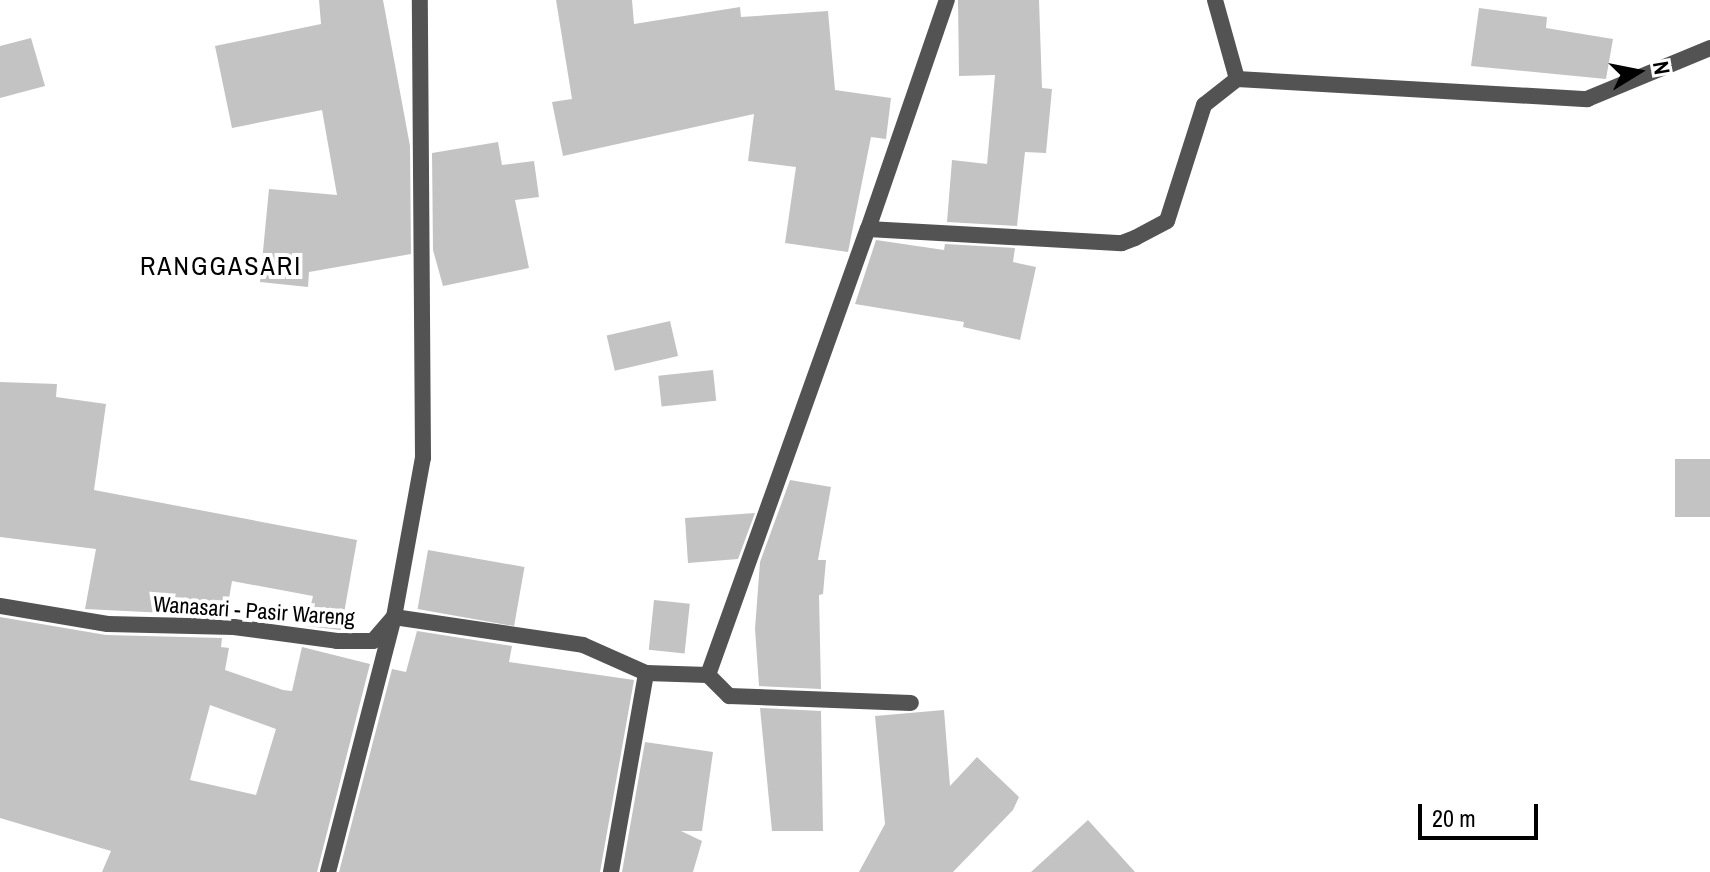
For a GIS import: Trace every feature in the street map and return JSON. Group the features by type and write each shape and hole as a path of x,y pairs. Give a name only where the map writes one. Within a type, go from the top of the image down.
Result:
{"street":[{"path":"328,872 394,617 423,458 420,0"},
{"path":"708,675 947,0"},
{"path":"1215,0 1237,79"},
{"path":"868,229 1122,243 1135,238 1167,221 1204,105 1237,79 1587,99 1710,48"},
{"name":"Wanasari - Pasir Wareng","path":"0,606 108,624 234,627 337,641 373,641 394,617"},
{"path":"394,617 583,645 646,673 708,675 729,696 911,703"},
{"path":"611,872 646,673"}],"building":[{"path":"319,0 383,0 410,146 411,254 309,272 308,287 260,282 269,189 337,195 322,110 232,128 215,46 321,24"},
{"path":"556,0 632,0 634,24 740,7 741,17 828,11 835,90 891,98 886,139 871,137 848,252 785,243 796,167 748,161 754,114 563,156 552,102 572,99"},
{"path":"958,0 1039,0 1042,88 1052,89 1046,153 1025,152 1017,226 947,222 952,160 987,164 995,75 959,76"},
{"path":"1479,8 1547,17 1546,28 1613,39 1606,79 1471,66"},
{"path":"31,38 45,86 0,98 0,46"},
{"path":"498,142 502,165 534,161 539,197 515,200 529,268 443,286 433,250 432,153"},
{"path":"876,240 944,250 945,244 1015,248 1013,262 1036,267 1020,340 963,327 964,322 855,304"},
{"path":"670,321 678,356 615,371 607,336"},
{"path":"713,370 716,401 662,407 658,376"},
{"path":"0,382 57,384 56,397 106,404 94,490 357,540 341,630 306,626 313,596 232,581 226,616 85,609 96,549 0,537"},
{"path":"1675,459 1710,459 1710,517 1675,517"},
{"path":"790,480 831,487 818,560 826,560 823,594 819,595 821,689 759,686 755,629 760,562"},
{"path":"755,513 738,559 688,563 685,518"},
{"path":"428,550 525,567 514,626 418,609"},
{"path":"654,600 690,604 685,653 649,650"},
{"path":"0,617 106,635 222,638 221,647 229,648 225,670 283,690 292,691 302,647 370,664 317,872 102,872 111,851 0,818","holes":["210,705 276,729 256,795 190,780"]},
{"path":"417,631 512,646 509,662 634,680 600,872 339,872 392,669 406,672"},
{"path":"760,708 821,711 823,831 772,831"},
{"path":"944,710 950,786 977,757 1019,797 1013,810 953,872 859,872 885,824 875,716"},
{"path":"645,742 713,752 702,831 681,831 702,841 693,872 622,872"},
{"path":"1088,820 1135,872 1031,872"}],"district":[{"name":"RANGGASARI","path":"221,266"}]}
